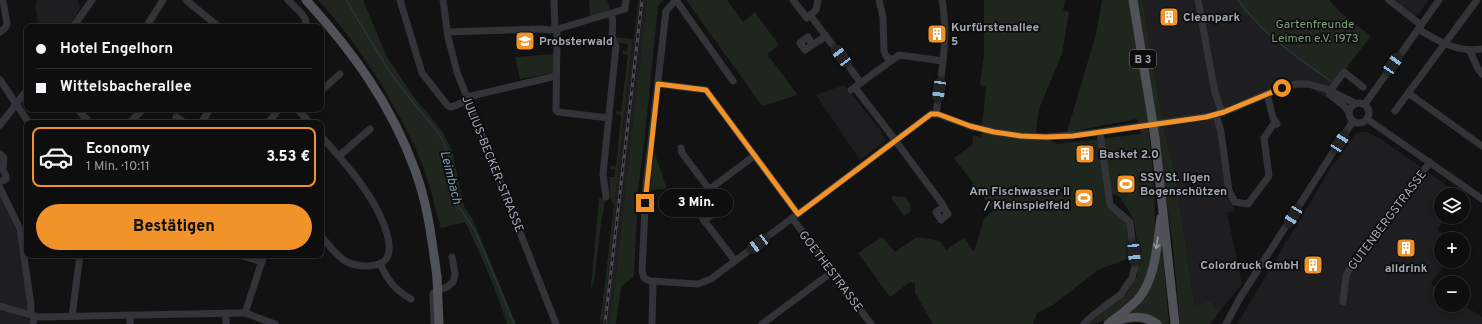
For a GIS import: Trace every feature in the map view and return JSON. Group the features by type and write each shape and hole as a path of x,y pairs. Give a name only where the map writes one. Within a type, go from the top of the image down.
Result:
{"main road":[{"path":"306,0 352,54 381,97 393,119 416,171 431,231 437,278 439,324"},
{"name":"B 3","path":"1133,0 1154,121 1175,324"},
{"path":"1109,324 1139,298 1147,285 1155,253 1163,204"},
{"path":"1109,324 1121,319 1137,317 1157,324"}],"street":[{"path":"0,32 5,28 6,24 3,0"},
{"path":"75,24 92,0"},
{"path":"148,24 163,0"},
{"path":"288,0 306,19 306,24"},
{"path":"400,0 423,74 448,106 452,107 467,98 556,76"},
{"name":"JULIUS-BECKER-STRASSE","path":"443,0 447,32 454,63 556,324"},
{"path":"554,0 556,29 556,110 558,112 609,118"},
{"path":"447,32 541,28 556,29 625,9 626,0"},
{"path":"733,81 676,0 666,11 646,191 642,271 646,280 653,282 702,284 711,279 931,114 936,114 984,130 1021,136 1062,136 1100,132 1154,121 1188,120 1219,114 1285,86 1296,84 1308,84 1322,88 1355,103"},
{"path":"793,0 807,18 817,8 818,0"},
{"path":"879,0 884,24 884,51 886,56 892,60"},
{"path":"936,114 943,61 945,28 942,0"},
{"path":"1198,0 1219,114 1229,191 1235,202 1248,204 1269,176 1264,138 1276,123 1273,118 1267,94"},
{"path":"1389,0 1420,27 1444,44 1470,51 1482,49"},
{"path":"1365,104 1439,0"},
{"path":"1395,110 1477,0"},
{"path":"189,1 216,24"},
{"path":"606,197 603,174 616,46 612,39 613,21 611,14"},
{"path":"810,15 861,83"},
{"path":"812,44 815,44 826,36"},
{"path":"1470,51 1482,74"},
{"path":"943,61 903,55 898,56 853,89 865,102 864,106 880,127 884,126 941,202 943,207"},
{"path":"1330,91 1344,72 1363,87"},
{"path":"324,88 340,74"},
{"path":"0,80 27,120"},
{"name":"GOETHESTRASSE","path":"658,84 706,90 754,156 867,323"},
{"path":"1322,88 1343,105 1354,121 1360,123 1367,119 1369,110 1365,104 1360,102 1350,106 1348,112"},
{"path":"1408,93 1482,146"},
{"path":"0,125 24,94"},
{"path":"80,112 87,120"},
{"path":"132,120 141,112"},
{"path":"270,120 277,112"},
{"path":"301,112 307,120"},
{"path":"176,117 180,120"},
{"path":"1367,119 1482,199"},
{"path":"1226,324 1240,298 1354,121"},
{"path":"339,156 370,129"},
{"path":"1084,324 1123,292 1132,278 1135,266 1130,222 1110,204 1100,132"},
{"path":"324,139 359,182 375,208 388,237 390,248 389,255 386,260 380,264 357,265 346,262 324,239"},
{"path":"681,148 682,153 709,190"},
{"path":"0,154 4,158 3,170 6,176 6,179 0,182"},
{"path":"735,261 694,207 695,200 754,156"},
{"name":"GUTENBERGSTRASSE","path":"1343,302 1346,276 1349,270 1430,162"},
{"path":"0,188 20,229 24,257"},
{"path":"704,221 730,201"},
{"path":"434,324 433,295 434,292 447,287 453,282 455,274 452,257"},
{"path":"24,258 33,324"},
{"path":"72,316 80,258"},
{"path":"245,313 263,259"},
{"path":"380,264 393,286 411,299"},
{"path":"762,324 832,272"},
{"path":"652,324 653,282"},
{"path":"0,306 32,315 72,316 245,313 275,324"},
{"path":"226,313 226,324"},
{"path":"130,315 130,324"}],"shaded area":[{"path":"38,0 78,0 80,9 70,24 38,24 35,5"},
{"path":"638,0 647,0 610,324 603,324 604,322 601,321 601,324 600,323 601,312"},
{"path":"1143,0 1237,0 1256,23 1334,84 1326,97 1307,86 1282,91 1221,116 1235,211 1227,213 1242,284 1219,312 1211,301 1194,305 1176,177 1162,120"},
{"path":"1395,0 1428,0 1420,13 1415,16"},
{"path":"844,85 882,132 881,134 886,140 860,160 816,95"},
{"path":"1367,132 1381,139 1450,188 1434,188 1434,224 1441,224 1437,230 1440,232 1434,232 1434,268 1442,268 1437,276 1434,276 1434,280 1431,284 1434,286 1434,312 1470,312 1470,309 1482,317 1482,324 1237,324 1332,166 1356,133"},
{"path":"0,195 15,227 20,244 29,310 29,324 0,324"}],"green space":[{"path":"318,0 363,0 387,57 413,96 442,131 452,150 464,206 473,220 516,324 507,324 488,272 465,222 441,228 424,168 398,113 356,46"},
{"path":"589,0 607,0 610,10 590,16"},
{"path":"647,0 663,0 658,6 638,190 634,276 621,287 616,324 610,324"},
{"path":"686,0 727,0 743,22 755,12 779,45 767,54 798,95 762,106"},
{"path":"984,0 1065,0 1063,10 1069,12 1062,54 1039,109 1036,132 1057,144 1141,134 1137,119 1067,132 1096,34 1102,0 1129,0 1150,141 1155,204 1153,246 1148,273 1140,289 1127,303 1101,322 1089,324 1127,293 1137,276 1139,257 1134,220 1120,197 1112,194 1113,202 1128,225 1130,258 1098,270 1053,305 1037,313 1033,324 933,324 915,293 915,284 910,282 890,297 858,253 882,237 895,252 917,237 940,241 946,250 964,238 974,252 984,219 993,210 954,158 972,145 973,135 981,137 986,87 980,85 984,54"},
{"path":"1137,0 1143,0 1162,120 1176,177 1194,305 1211,301 1219,312 1210,324 1180,324 1173,246"},
{"name":"Gartenfreunde Leimen e.V. 1973","path":"1237,0 1329,0 1341,13 1371,36 1334,84 1256,23"},
{"path":"614,37 633,39 603,319 600,319 601,314 603,314 614,205 610,198 609,177 614,177 615,170 610,169 610,166 616,166 621,115 616,114 616,111 621,112 628,55 623,54 623,51 627,51 628,44 619,43"},
{"path":"554,54 553,73 520,79 515,57"},
{"path":"654,153 656,157 667,189 650,190"},
{"path":"894,196 905,196 910,204 910,212 904,216 891,198"},
{"path":"599,198 605,198 594,282 591,288"},
{"path":"1161,234 1169,324 1160,324 1125,314 1142,299"}],"waterway":[{"name":"Leimbach","path":"346,0 389,71 435,128 443,141 449,157 456,203 476,232 514,324"},
{"path":"1238,0 1258,24 1270,35 1294,55 1332,82"}],"railway":[{"path":"605,324 642,0"}],"place":[{"name":"Cleanpark","path":"1169,17"},
{"name":"Kurfürstenallee 5","path":"937,34"},
{"name":"Probsterwald","path":"525,41"},
{"name":"Basket 2.0","path":"1085,154"},
{"name":"SSV St. Ilgen Bogenschützen","path":"1126,184"},
{"name":"Am Fischwasser II / Kleinspielfeld","path":"1084,198"},
{"name":"alldrink","path":"1406,248"},
{"name":"Colordruck GmbH","path":"1313,265"}],"route":[{"path":"645,203 658,84 706,90 798,214 931,114 938,114 948,119 986,131 1028,137 1064,136 1177,122 1216,115 1282,88"}]}
